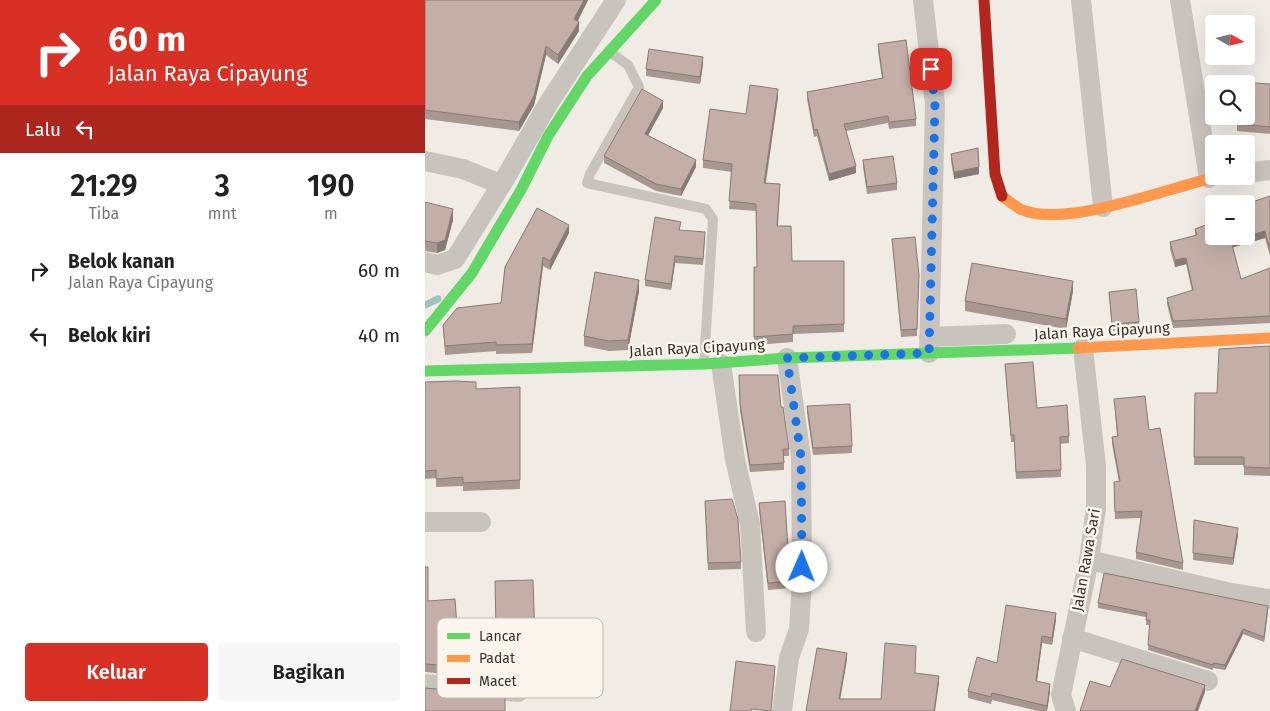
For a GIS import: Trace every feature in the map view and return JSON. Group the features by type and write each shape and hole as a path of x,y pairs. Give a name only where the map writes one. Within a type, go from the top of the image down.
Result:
{"street":[{"path":"425,262 437,266 455,259 503,182 548,104 616,0"},
{"path":"425,331 472,273 522,188 547,136 587,76 655,0"},
{"path":"923,0 935,104 929,345 968,343 1007,334"},
{"path":"984,0 995,174 1000,194 1011,205 1030,212 1049,215 1103,208 1205,180"},
{"path":"1081,0 1103,208"},
{"path":"1180,0 1207,135"},
{"path":"425,161 463,169 495,182 503,182"},
{"path":"1255,172 1270,170"},
{"name":"Jalan Raya Cipayung","path":"968,343 1083,348 1270,338"},
{"name":"Jalan Raya Cipayung","path":"425,371 712,364 929,345"},
{"name":"Jalan Rawa Sari","path":"1066,711 1061,695 1089,560 1096,508 1096,466 1083,348"},
{"path":"782,711 789,658 800,621 803,564 801,457 787,358"},
{"path":"712,364 750,524 756,632"},
{"path":"425,522 481,522"},
{"path":"1089,560 1231,593 1270,599"},
{"path":"1072,638 1208,681"}],"lane":[{"path":"609,52 628,65 639,87 590,174 587,183 706,209 713,218 712,364"}],"building":[{"path":"425,0 584,0 574,19 579,22 558,55 546,46 534,96 519,122 425,110"},
{"path":"906,40 916,119 889,122 888,116 844,124 856,166 829,174 817,129 814,130 807,92 883,78 878,44"},
{"path":"649,49 703,57 700,77 646,69"},
{"path":"1255,83 1270,84 1270,127 1248,125 1255,125"},
{"path":"750,85 778,89 764,183 780,184 777,226 791,226 792,261 844,261 844,324 793,326 793,334 754,337 754,267 757,267 756,204 729,201 732,164 703,160 710,109 746,114"},
{"path":"642,89 663,101 645,134 696,160 681,189 656,184 604,156"},
{"path":"978,148 979,167 954,172 951,154"},
{"path":"893,156 897,183 867,187 863,160"},
{"path":"1270,196 1270,250 1265,231 1255,234 1255,201"},
{"path":"425,202 453,209 445,240 437,243 425,241"},
{"path":"537,208 569,225 550,261 543,257 532,344 496,345 496,342 445,346 443,325 457,308 501,303 505,267"},
{"path":"655,217 681,222 679,230 705,232 703,259 675,256 671,284 645,280"},
{"path":"1205,225 1205,245 1232,245 1241,279 1270,268 1270,316 1173,321 1167,298 1193,290 1186,258 1175,260 1170,242 1197,235 1195,229"},
{"path":"915,237 919,275 917,329 901,330 892,239"},
{"path":"972,263 1073,281 1066,319 965,301"},
{"path":"595,272 639,280 628,340 609,341 584,336"},
{"path":"1136,289 1139,322 1112,324 1109,292"},
{"path":"1270,346 1270,468 1244,467 1244,457 1194,457 1195,393 1217,393 1219,349"},
{"path":"1033,362 1037,408 1067,405 1069,436 1060,437 1061,470 1016,472 1014,435 1011,435 1005,364"},
{"path":"739,375 778,375 781,407 783,407 789,449 783,449 784,463 750,465 740,404"},
{"path":"425,382 476,382 476,389 520,387 520,480 463,483 463,477 436,479 436,470 425,471"},
{"path":"1145,396 1149,430 1160,428 1183,563 1136,552 1142,511 1115,512 1114,482 1120,481 1112,437 1118,436 1114,399"},
{"path":"850,404 852,446 813,448 807,406"},
{"path":"732,499 738,519 741,562 708,563 705,501"},
{"path":"785,501 790,581 768,583 759,503"},
{"path":"1194,520 1238,528 1233,558 1193,553"},
{"path":"425,567 428,567 428,601 455,599 456,618 437,618 437,665 425,664"},
{"path":"1104,573 1268,606 1264,637 1243,629 1225,665 1213,663 1213,665 1148,645 1150,620 1146,620 1147,613 1098,603"},
{"path":"533,580 534,618 496,618 495,581"},
{"path":"1006,605 1056,613 1052,638 1042,636 1036,681 1050,684 1047,706 992,693 991,697 968,691 977,657 997,663"},
{"path":"885,643 916,646 915,673 939,676 934,711 806,711 817,648 847,653 839,699 881,699"},
{"path":"1122,659 1205,685 1195,711 1080,711 1090,681 1110,687"},
{"path":"736,661 775,666 771,711 751,709 751,711 730,711"},
{"path":"425,688 437,689 437,698 505,698 505,711 425,711"}],"waterway":[{"path":"425,305 438,299"}],"traffic: fast":[{"path":"425,331 472,273 522,188 548,136 587,76 656,0"},
{"path":"425,371 704,364 787,358 1078,348"}],"traffic: slow":[{"path":"1002,196 1020,209 1040,214 1063,214 1119,204 1205,180"},
{"path":"1078,348 1270,338"}],"traffic: jam":[{"path":"984,0 995,174 1002,196"}],"route":[{"path":"802,567 803,497 801,457 787,358 929,353 935,104 931,69"}]}
